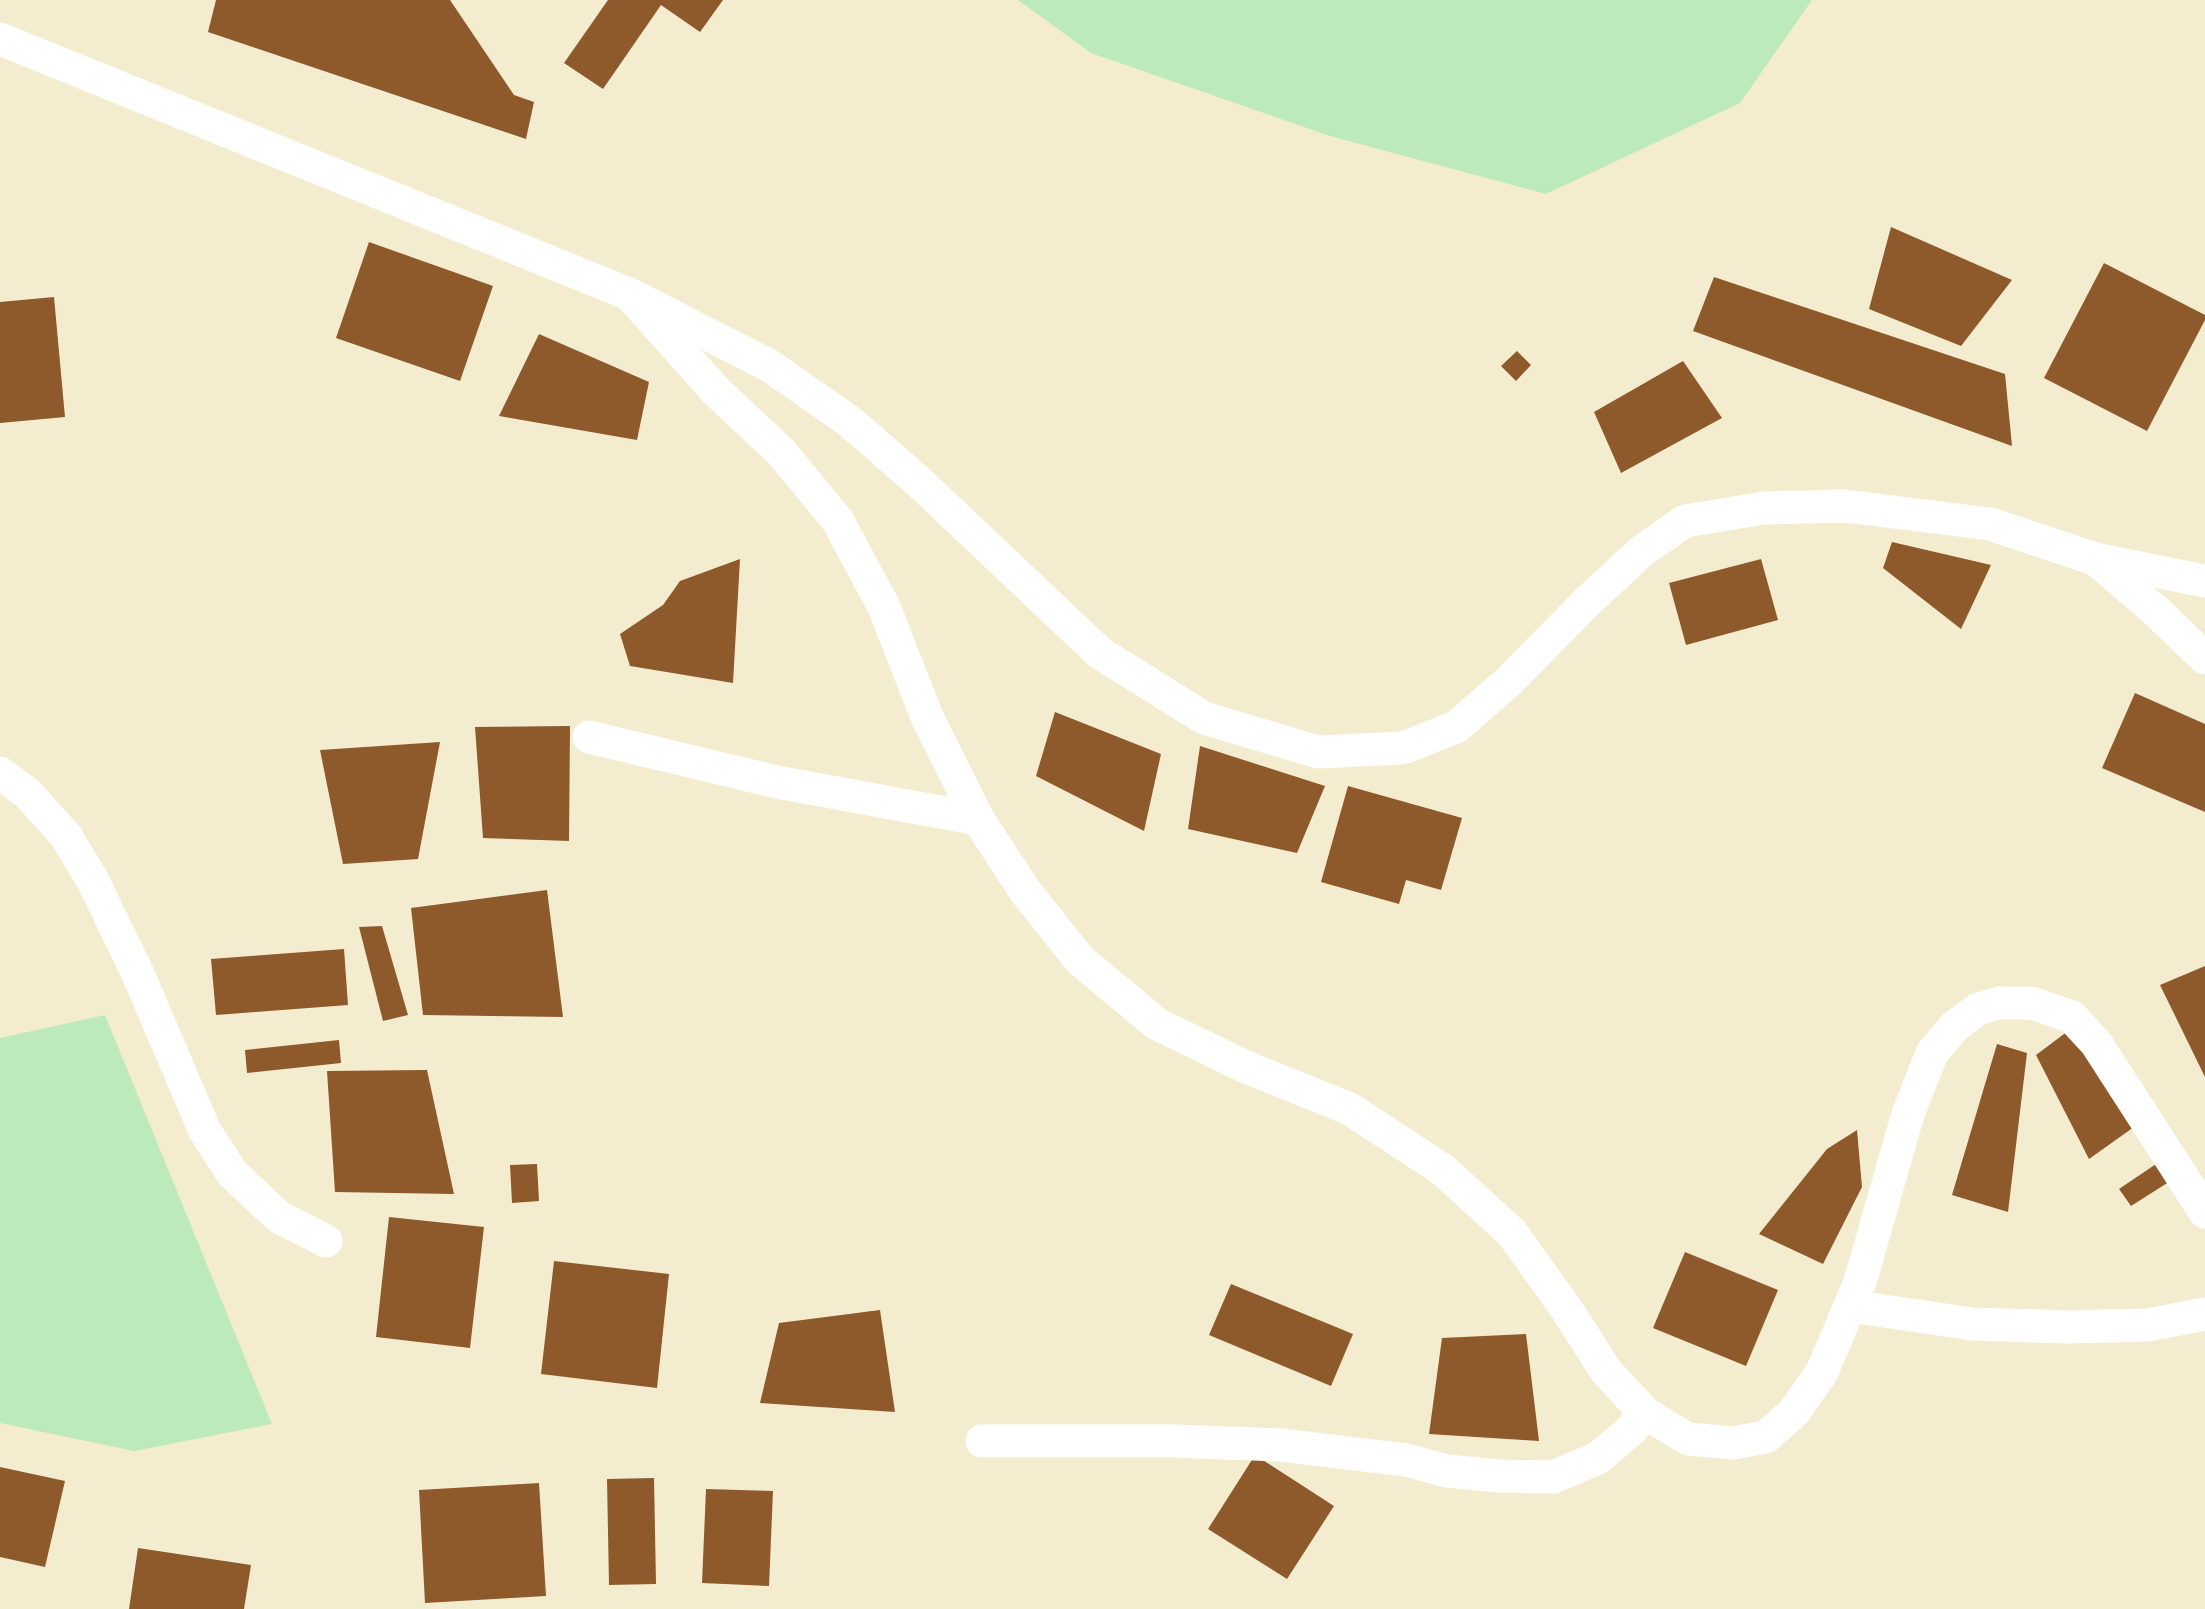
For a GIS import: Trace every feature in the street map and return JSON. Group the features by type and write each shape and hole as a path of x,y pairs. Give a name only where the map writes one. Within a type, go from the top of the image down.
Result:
{"street":[{"path":"0,39 629,294 770,366 849,421 918,481 1100,652 1204,718 1318,752 1403,748 1456,727 1507,683 1589,600 1642,551 1685,521 1764,508 1845,506 1990,524 2095,559 2205,581"},
{"path":"629,294 716,391 781,452 838,521 884,607 927,717 978,819 1025,891 1080,960 1157,1024 1246,1067 1350,1109 1443,1170 1512,1233 1568,1310 1606,1371 1645,1413 1688,1439 1733,1443 1766,1437 1794,1413 1822,1372 1860,1282 1908,1114 1932,1053 1954,1027 1978,1009 1999,1003 2032,1003 2072,1017 2096,1043 2205,1212"},
{"path":"2095,559 2156,610 2205,658"},
{"path":"590,736 777,782 978,819"},
{"path":"0,773 27,793 66,836 87,872 138,974 205,1131 232,1173 279,1217 326,1240"},
{"path":"1850,1305 1972,1324 2069,1327 2148,1324 2205,1314"},
{"path":"982,1441 1173,1441 1281,1445 1406,1460 1447,1471 1553,1478 1598,1458 1631,1430 1645,1413"}],"green space":[{"path":"1018,0 1812,0 1740,103 1546,194 1330,136 1091,53"},
{"path":"105,1015 272,1424 134,1451 0,1423 0,1038"}],"building":[{"path":"216,0 450,0 514,95 534,102 526,139 208,32"},
{"path":"608,0 723,0 700,32 661,5 603,89 564,63"},
{"path":"1891,227 2012,280 1961,346 1869,309"},
{"path":"369,242 493,286 460,381 336,338"},
{"path":"2104,263 2205,315 2205,320 2147,431 2044,378"},
{"path":"1714,277 2005,374 2012,446 1693,331"},
{"path":"54,297 65,417 0,423 0,302"},
{"path":"539,334 649,382 637,440 499,416"},
{"path":"1517,351 1531,365 1516,381 1501,366"},
{"path":"1683,361 1722,418 1621,473 1594,412"},
{"path":"1892,542 1991,565 1961,629 1883,568"},
{"path":"740,559 733,683 630,666 620,634 663,605 680,581"},
{"path":"1761,559 1778,620 1686,645 1669,583"},
{"path":"2135,693 2205,724 2205,812 2102,768"},
{"path":"1055,712 1161,754 1144,831 1036,776"},
{"path":"570,726 569,841 483,838 475,727"},
{"path":"440,742 418,859 343,864 320,750"},
{"path":"1200,746 1325,786 1297,853 1188,829"},
{"path":"1348,786 1462,818 1441,890 1406,880 1399,904 1321,882"},
{"path":"547,890 563,1017 423,1015 411,908"},
{"path":"382,926 408,1015 383,1021 359,927"},
{"path":"344,949 348,1005 216,1015 211,959"},
{"path":"2205,966 2205,1077 2160,985"},
{"path":"2072,1028 2141,1122 2089,1159 2036,1055"},
{"path":"339,1040 341,1063 247,1073 245,1050"},
{"path":"1997,1044 2027,1053 2008,1212 1952,1195"},
{"path":"427,1070 454,1194 335,1192 327,1071"},
{"path":"1857,1130 1862,1187 1823,1264 1759,1234 1827,1149"},
{"path":"2159,1162 2172,1180 2131,1206 2119,1189"},
{"path":"537,1164 539,1201 512,1203 510,1165"},
{"path":"389,1217 484,1227 470,1348 376,1337"},
{"path":"1685,1252 1778,1290 1746,1366 1653,1328"},
{"path":"554,1261 669,1274 657,1388 541,1374"},
{"path":"1231,1284 1353,1334 1331,1386 1209,1335"},
{"path":"880,1310 895,1412 760,1403 779,1323"},
{"path":"1526,1334 1539,1441 1429,1434 1442,1338"},
{"path":"1255,1455 1334,1506 1287,1579 1208,1529"},
{"path":"0,1467 65,1481 45,1567 0,1557"},
{"path":"654,1478 656,1584 609,1585 607,1479"},
{"path":"539,1483 546,1596 425,1603 419,1490"},
{"path":"706,1489 773,1491 769,1586 702,1583"},
{"path":"138,1548 251,1565 244,1609 129,1609"}]}
